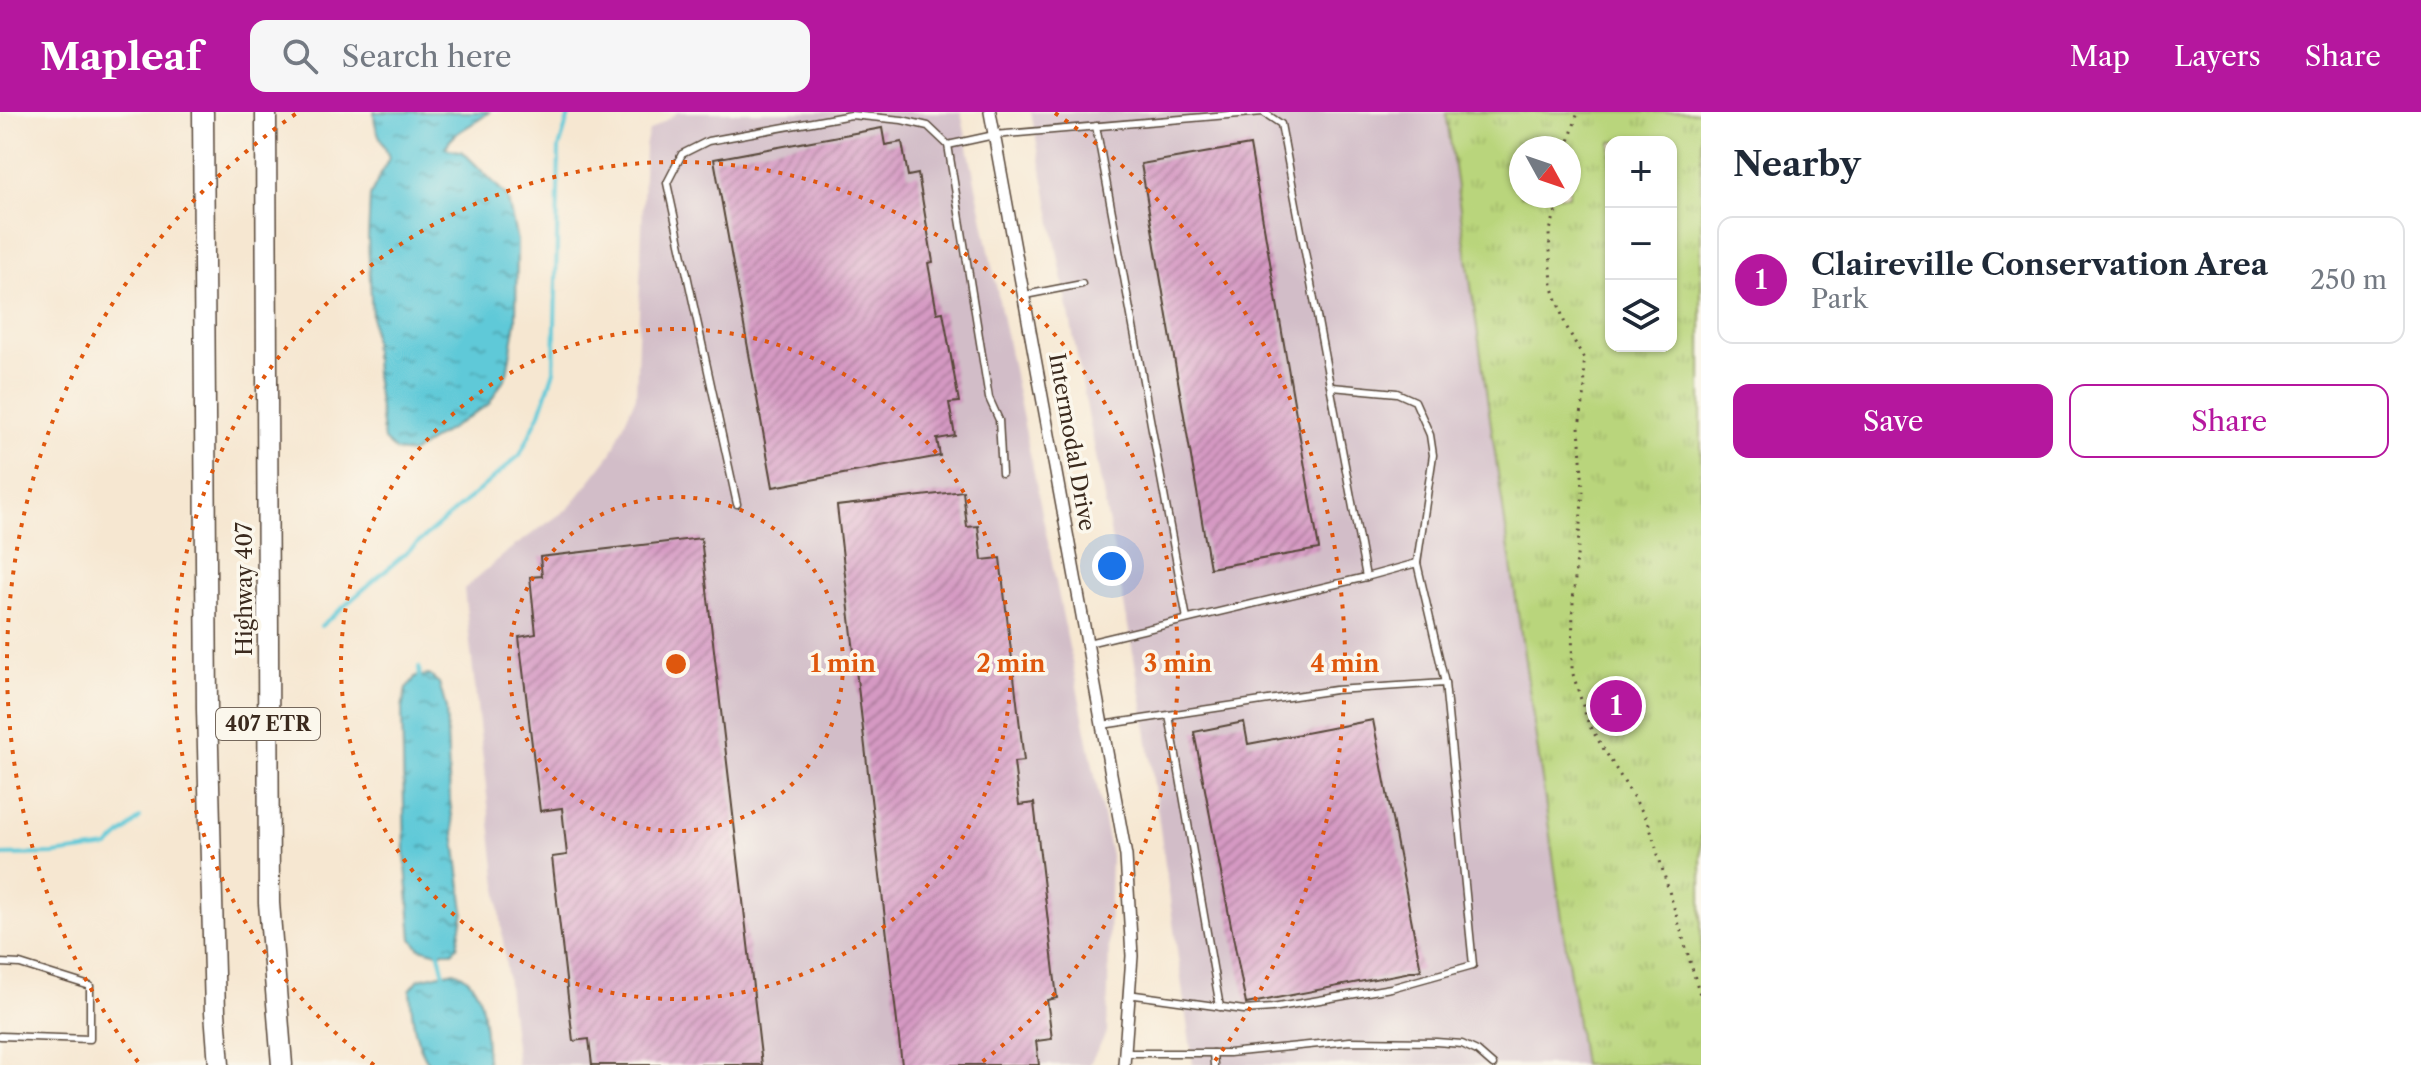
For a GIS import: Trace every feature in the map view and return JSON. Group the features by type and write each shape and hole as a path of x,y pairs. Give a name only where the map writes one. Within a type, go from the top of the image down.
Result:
{"highway":[{"name":"Highway 407","path":"203,112 207,710 219,1065"},
{"name":"Highway 407","path":"266,112 269,903 282,1065"}],"street":[{"name":"Intermodal Drive","path":"990,112 1126,856 1132,956 1124,1059"}],"lane":[{"path":"948,145 994,135 1263,112 1281,124 1366,577"},
{"path":"737,504 667,183 682,154 708,141 851,115 928,126 948,145 989,398 999,420 1002,473"},
{"path":"1096,126 1187,619"},
{"path":"1025,295 1082,284"},
{"path":"1128,994 1244,1010 1272,1008 1391,988 1473,965 1445,683 1417,563 1433,455 1430,435 1415,401 1397,393 1332,387"},
{"path":"1088,643 1417,563"},
{"path":"1102,725 1335,690 1445,683"},
{"path":"1169,715 1220,1007"},
{"path":"0,963 20,964 90,986 90,1039 0,1036"},
{"path":"1124,1059 1350,1041 1436,1042 1462,1044 1477,1051 1493,1065"},
{"path":"1213,1053 1214,1065"}],"path":[{"path":"1571,136 1578,112"},
{"path":"1557,208 1549,234 1552,285 1565,324 1584,359 1585,392 1579,426 1583,491 1573,601 1572,671 1589,725 1648,821 1701,998"}],"shaded area":[{"path":"678,112 961,112 1111,855 1107,1032 1089,1065 517,1065 464,589 509,550 569,508 611,454 636,396 645,146 649,131"},
{"path":"1031,112 1447,112 1583,1065 1193,1065 1142,700"}],"green space":[{"path":"1446,112 1701,112 1701,1065 1583,1065"}],"water":[{"path":"374,112 489,112 459,132 445,148 463,152 507,196 517,241 516,321 507,374 489,404 412,453 396,451 384,440 375,374 368,240 370,196 389,158 377,131"},
{"path":"429,675 439,683 446,708 450,801 464,911 457,947 452,952 420,948 412,939 405,853 402,709 406,689 416,677"},
{"path":"454,971 466,978 479,998 488,1065 430,1065 420,1048 410,990 419,979"}],"building":[{"path":"882,128 885,145 902,142 908,176 918,174 933,262 928,263 937,313 943,312 959,402 949,403 955,436 937,439 940,456 773,487 714,159"},
{"path":"1250,145 1319,549 1210,568 1141,164"},
{"path":"963,491 967,527 978,526 982,560 1000,558 1024,761 1014,762 1019,805 1034,803 1057,998 1047,1000 1052,1039 1036,1041 1039,1065 902,1065 837,506"},
{"path":"701,538 762,1065 592,1065 589,1039 573,1041 552,857 567,855 562,808 540,811 519,637 536,634 530,577 542,576 540,557"},
{"path":"1373,720 1421,970 1246,1004 1194,732 1244,722 1248,744"}],"waterway":[{"path":"321,626 520,455 540,413 554,371 559,148 570,112"},
{"path":"419,667 420,681"},
{"path":"0,855 54,854 108,847 140,818"},
{"path":"438,949 444,975"}],"place":[{"name":"Claireville Conservation Area","path":"1616,706"}]}
